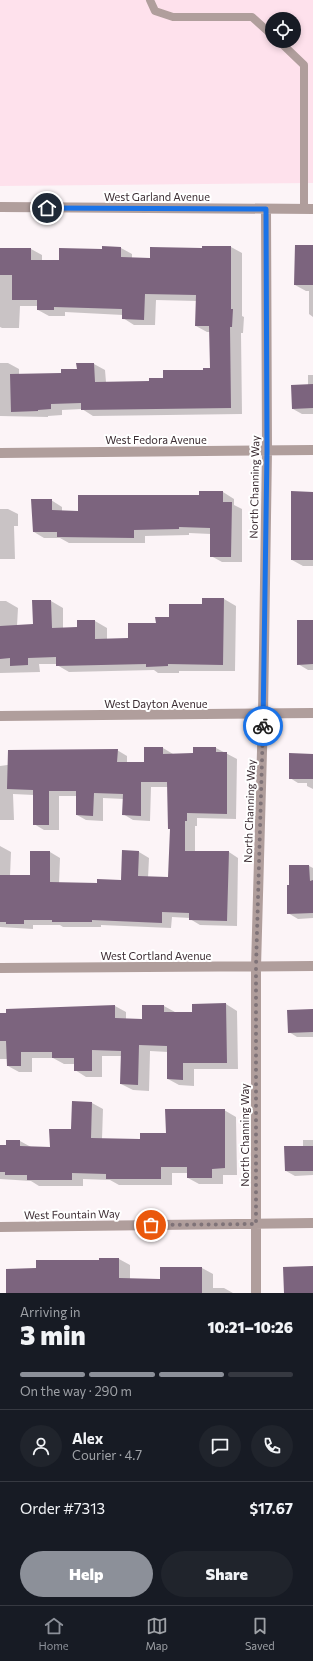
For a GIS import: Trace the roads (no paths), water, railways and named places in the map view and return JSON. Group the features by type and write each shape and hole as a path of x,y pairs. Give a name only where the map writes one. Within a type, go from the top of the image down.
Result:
{"street":[{"name":"West Garland Avenue","path":"0,207 308,209"},
{"name":"North Channing Way","path":"256,1293 256,967 263,715 267,451 266,209"},
{"name":"West Fedora Avenue","path":"0,453 313,450"},
{"name":"West Dayton Avenue","path":"0,716 263,715 313,713"},
{"name":"West Cortland Avenue","path":"0,968 313,966"},
{"name":"West Fountain Way","path":"0,1227 313,1223"}],"lane":[{"path":"150,0 155,11 173,17 252,17 265,29"},
{"path":"286,48 304,65 308,209"}]}
